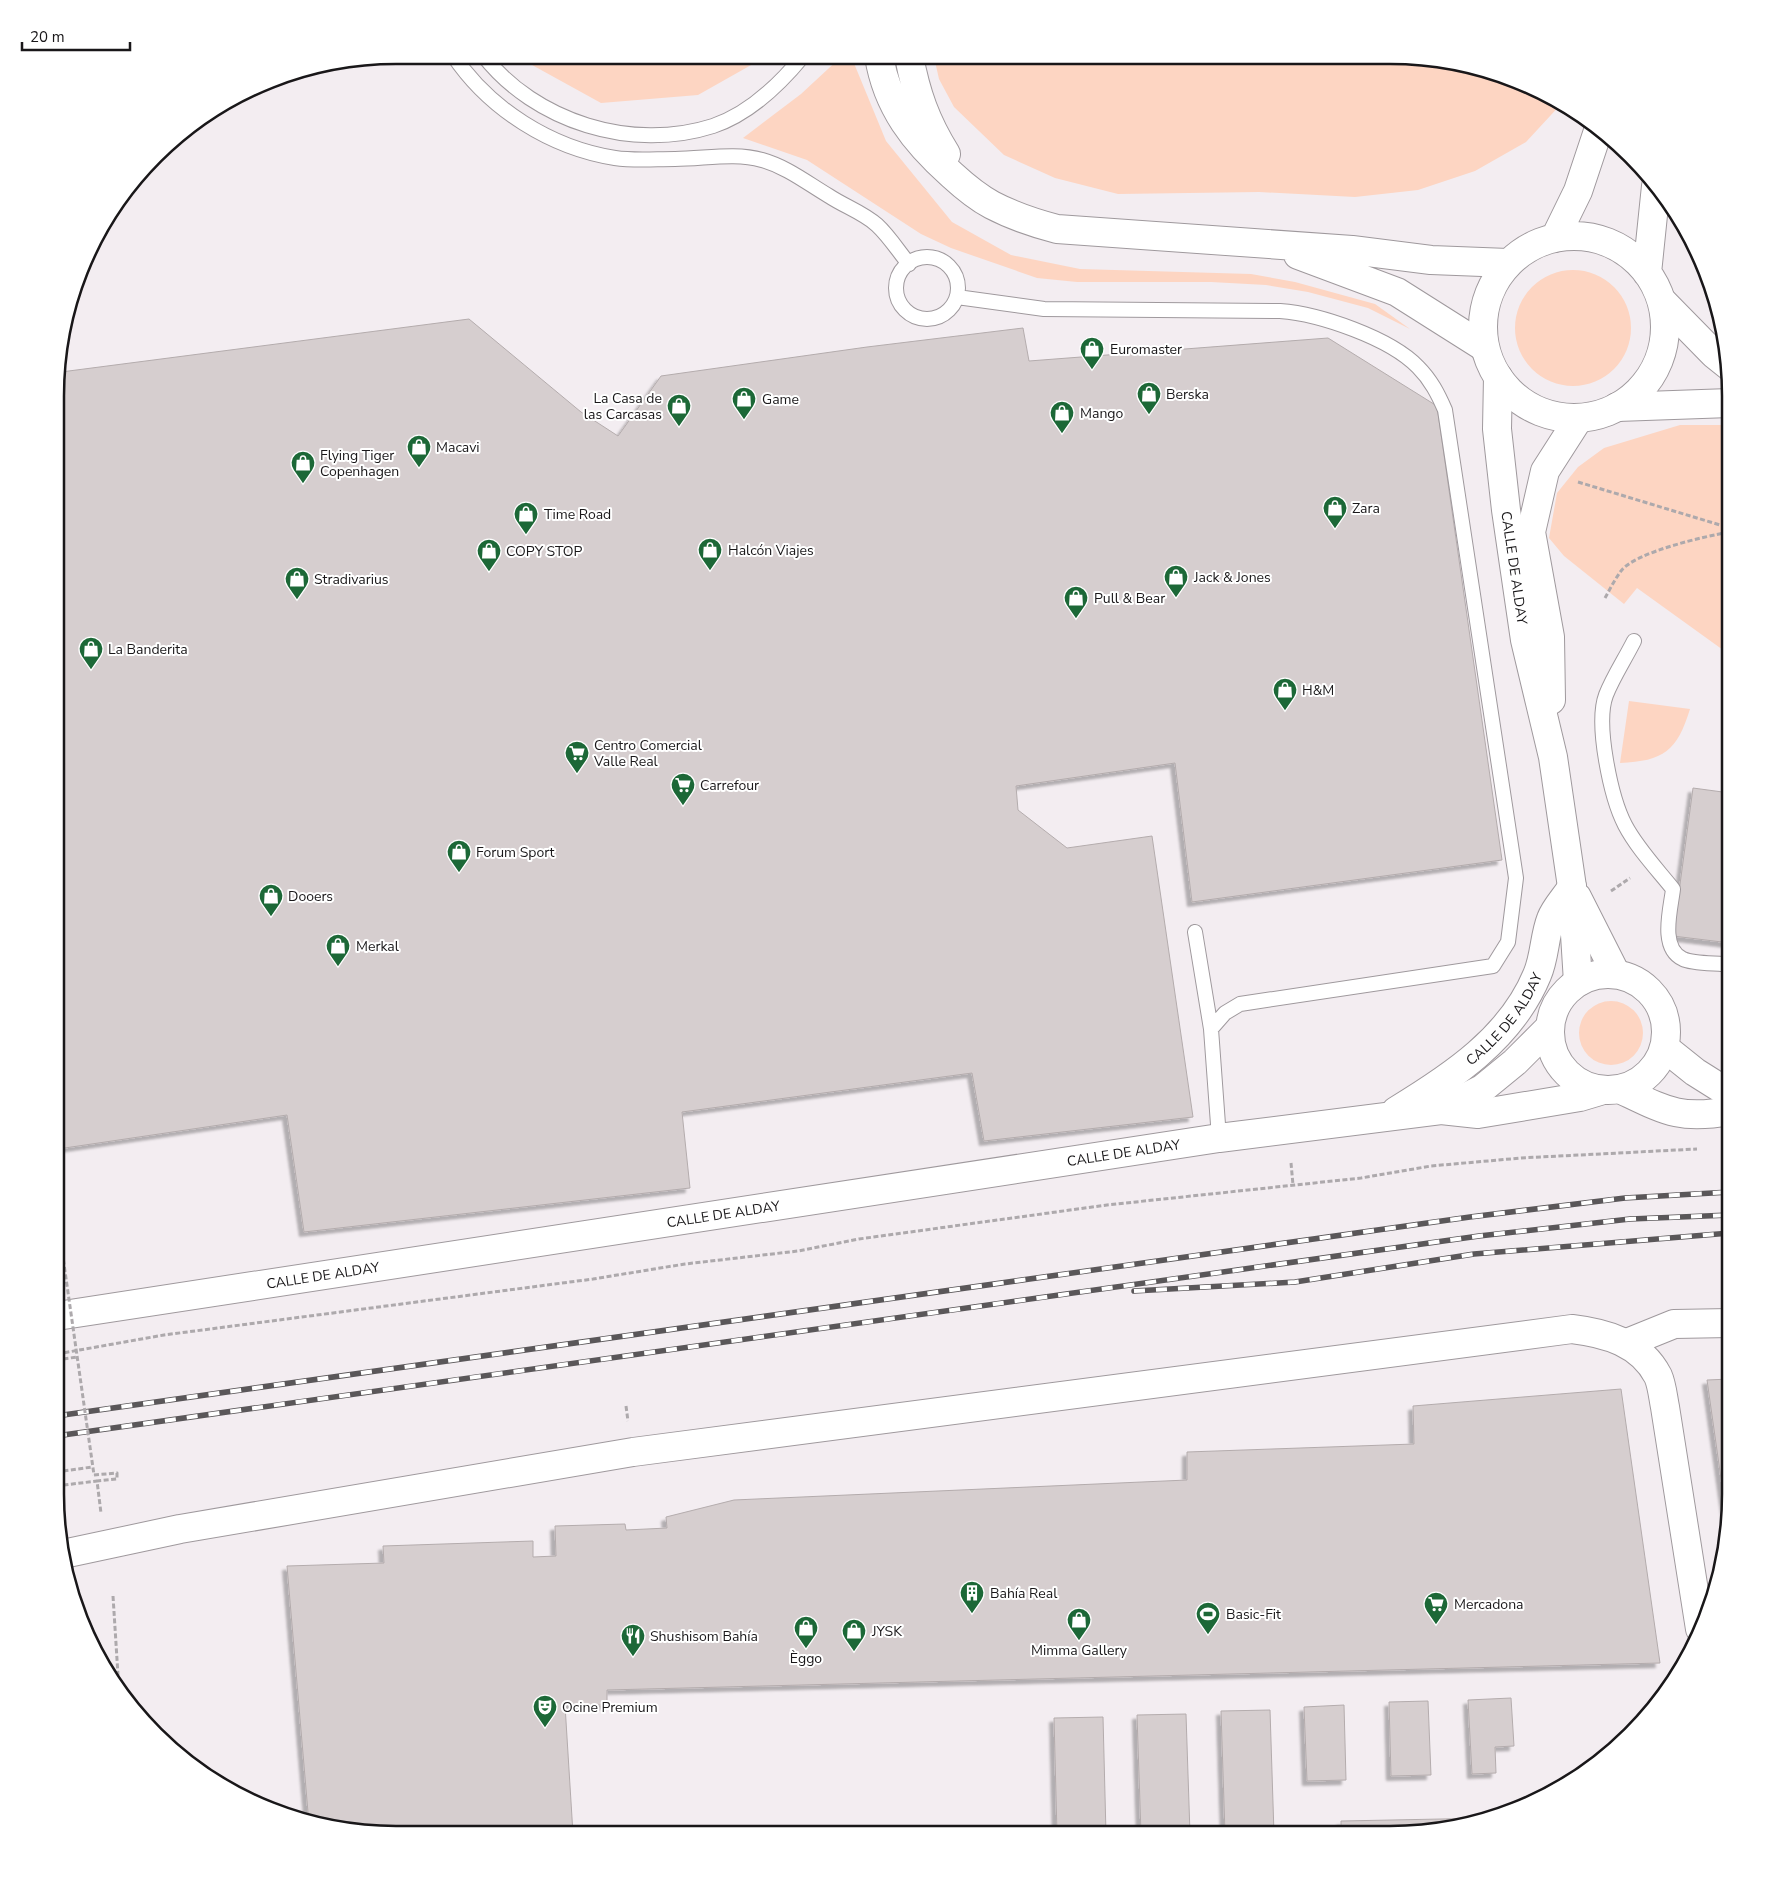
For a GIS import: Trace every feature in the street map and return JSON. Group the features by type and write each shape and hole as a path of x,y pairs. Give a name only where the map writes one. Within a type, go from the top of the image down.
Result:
{"main road":[{"path":"881,64 886,88 906,125 926,152 968,189 990,204 1020,219 1057,229 1240,241 1273,246 1352,250 1431,260 1508,263"},
{"path":"911,64 915,87 929,127 968,189"},
{"path":"1555,238 1578,191 1596,135"},
{"path":"1647,273 1655,195"},
{"path":"1662,301 1665,322 1664,342 1648,380 1634,396 1617,407 1598,415 1579,418 1560,417 1542,413 1525,404 1510,392 1498,377 1484,347 1482,325 1486,302 1495,281 1508,263 1537,243 1555,238 1583,236 1597,238 1616,246 1633,258 1647,273 1662,301 1720,359"},
{"path":"1273,246 1397,292 1484,347"},
{"name":"CALLE DE ALDAY","path":"1498,377 1497,429 1525,640 1553,757 1572,887 1578,982"},
{"path":"1617,407 1722,403"},
{"name":"CALLE DE ALDAY","path":"1553,757 1550,637 1531,532 1545,471 1579,418"},
{"name":"CALLE DE ALDAY","path":"1572,887 1616,974"},
{"name":"CALLE DE ALDAY","path":"1389,1116 1437,1086 1488,1046 1521,1005 1537,975 1551,919 1572,887"},
{"path":"1611,1090 1637,1084 1649,1075 1659,1062 1665,1048 1666,1022 1662,1008 1651,992 1636,980 1616,974 1596,974 1578,982 1564,994 1554,1009 1550,1026 1551,1044 1557,1061 1568,1075 1583,1086 1611,1090 1670,1113 1693,1115 1722,1112"},
{"name":"CALLE DE ALDAY","path":"1441,1110 1482,1089 1515,1062 1550,1026"},
{"path":"1665,1048 1695,1072 1722,1089"},
{"name":"CALLE DE ALDAY","path":"64,1315 1219,1138 1441,1110 1478,1114 1611,1090"},
{"path":"1627,1344 1674,1324 1722,1323"},
{"path":"69,1553 180,1529 643,1451 1572,1329 1601,1332 1627,1344 1645,1358 1658,1377 1665,1407 1698,1618"}],"lane":[{"path":"459,64 469,78 503,109 540,133 590,153 625,160 746,157 762,160 792,172 878,226 908,264"},
{"path":"492,64 521,91 561,116 602,130 649,134 694,131 715,125 734,116 755,103 777,84 796,64"},
{"path":"927,257 946,263 957,280 957,297 951,309 942,315 923,319 912,315 898,300 896,291 902,271 908,264 917,259 927,257"},
{"path":"957,297 1044,309 1280,311 1314,315 1364,335 1404,355 1418,366 1432,383 1445,410 1516,878 1508,942 1493,966 1240,1004 1225,1013 1211,1029"},
{"path":"1634,641 1605,696 1602,718 1604,747 1612,788 1625,825 1673,889 1668,935 1673,950 1683,959 1722,964"},
{"path":"1196,932 1211,1029 1219,1138"}],"path":[{"path":"1572,480 1722,527"},
{"path":"1605,598 1622,569 1644,556 1722,532"},
{"path":"64,1353 174,1334 593,1279 686,1264 798,1252 859,1240 982,1222 1361,1178 1432,1166 1704,1149"},
{"path":"1291,1163 1293,1185"},
{"path":"64,1265 94,1475 117,1473 117,1479 64,1485"},
{"path":"64,1359 77,1357"},
{"path":"64,1471 92,1467"},
{"path":"97,1481 98,1490"},
{"path":"113,1596 118,1676"}],"shaded area":[{"path":"530,64 753,64 698,95 601,103"},
{"path":"833,64 854,64 886,141 952,222 1011,255 1080,269 1251,274 1295,282 1375,304 1410,329 1368,308 1308,292 1266,285 1211,282 1077,282 1037,278 951,248 921,234 807,160 743,138 801,94"},
{"path":"936,64 1412,64 1455,70 1497,81 1557,109 1526,142 1475,171 1418,190 1355,197 1259,192 1118,194 1055,178 1004,155 954,107 939,79"},
{"path":"1573,270 1595,274 1614,287 1627,306 1631,328 1627,350 1614,369 1595,382 1573,386 1551,382 1532,369 1519,350 1515,328 1519,306 1532,287 1551,274"},
{"path":"1680,425 1722,425 1722,649 1637,588 1624,604 1564,556 1549,538 1557,493 1578,467 1604,448"},
{"path":"1629,701 1690,709 1680,735 1667,751 1648,760 1620,763"},
{"path":"1605,1001 1617,1001 1634,1010 1641,1021 1643,1033 1641,1045 1634,1056 1617,1065 1605,1065 1593,1060 1584,1051 1579,1039 1579,1027 1584,1015 1593,1006"}],"building":[{"name":"Centro Comercial Valle Real","path":"469,319 581,412 618,436 661,376 867,347 1023,328 1029,361 1328,338 1437,406 1502,860 1192,902 1175,763 1016,786 1018,810 1067,848 1152,836 1193,1117 984,1141 972,1073 682,1112 690,1188 304,1232 287,1115 64,1148 64,372"},
{"path":"1693,788 1722,792 1722,942 1673,936"},
{"path":"1722,1379 1722,1486 1707,1380"},
{"name":"Bahía Real","path":"1621,1389 1660,1663 607,1690 607,1705 565,1705 573,1826 374,1826 331,1820 308,1814 287,1566 384,1563 383,1546 533,1541 533,1557 556,1556 555,1526 625,1524 626,1530 667,1528 666,1517 734,1500 1187,1480 1187,1452 1414,1444 1413,1406"},
{"path":"1511,1698 1514,1746 1495,1747 1496,1773 1472,1774 1468,1700"},
{"path":"1428,1701 1431,1775 1391,1776 1389,1702"},
{"path":"1344,1705 1346,1780 1307,1781 1304,1707"},
{"path":"1270,1710 1274,1826 1225,1826 1221,1711"},
{"path":"1186,1714 1190,1826 1141,1826 1137,1715"},
{"path":"1103,1717 1106,1826 1057,1826 1054,1718"},
{"path":"1461,1819 1412,1826 1341,1826 1341,1821"}],"railway":[{"path":"64,1415 1470,1217 1625,1198 1722,1192"},
{"path":"64,1435 1479,1236 1630,1219 1722,1215"},
{"path":"1134,1291 1295,1282 1474,1254 1722,1234"}],"place":[{"name":"Euromaster","path":"1092,370"},
{"name":"Berska","path":"1149,415"},
{"name":"Game","path":"744,420"},
{"name":"La Casa de las Carcasas","path":"679,427"},
{"name":"Mango","path":"1062,434"},
{"name":"Macavi","path":"419,468"},
{"name":"Flying Tiger Copenhagen","path":"303,484"},
{"name":"Zara","path":"1335,529"},
{"name":"Time Road","path":"526,535"},
{"name":"Halcón Viajes","path":"710,571"},
{"name":"COPY STOP","path":"489,572"},
{"name":"Jack & Jones","path":"1176,598"},
{"name":"Stradivarius","path":"297,600"},
{"name":"Pull & Bear","path":"1076,619"},
{"name":"La Banderita","path":"91,670"},
{"name":"H&M","path":"1285,711"},
{"name":"Centro Comercial Valle Real","path":"577,774"},
{"name":"Carrefour","path":"683,806"},
{"name":"Forum Sport","path":"459,873"},
{"name":"Dooers","path":"271,917"},
{"name":"Merkal","path":"338,967"},
{"name":"Bahía Real","path":"972,1614"},
{"name":"Mercadona","path":"1436,1625"},
{"name":"Basic-Fit","path":"1208,1635"},
{"name":"Mimma Gallery","path":"1079,1641"},
{"name":"Èggo","path":"806,1649"},
{"name":"JYSK","path":"854,1652"},
{"name":"Shushisom Bahía","path":"633,1657"},
{"name":"Ocine Premium","path":"545,1728"}]}
